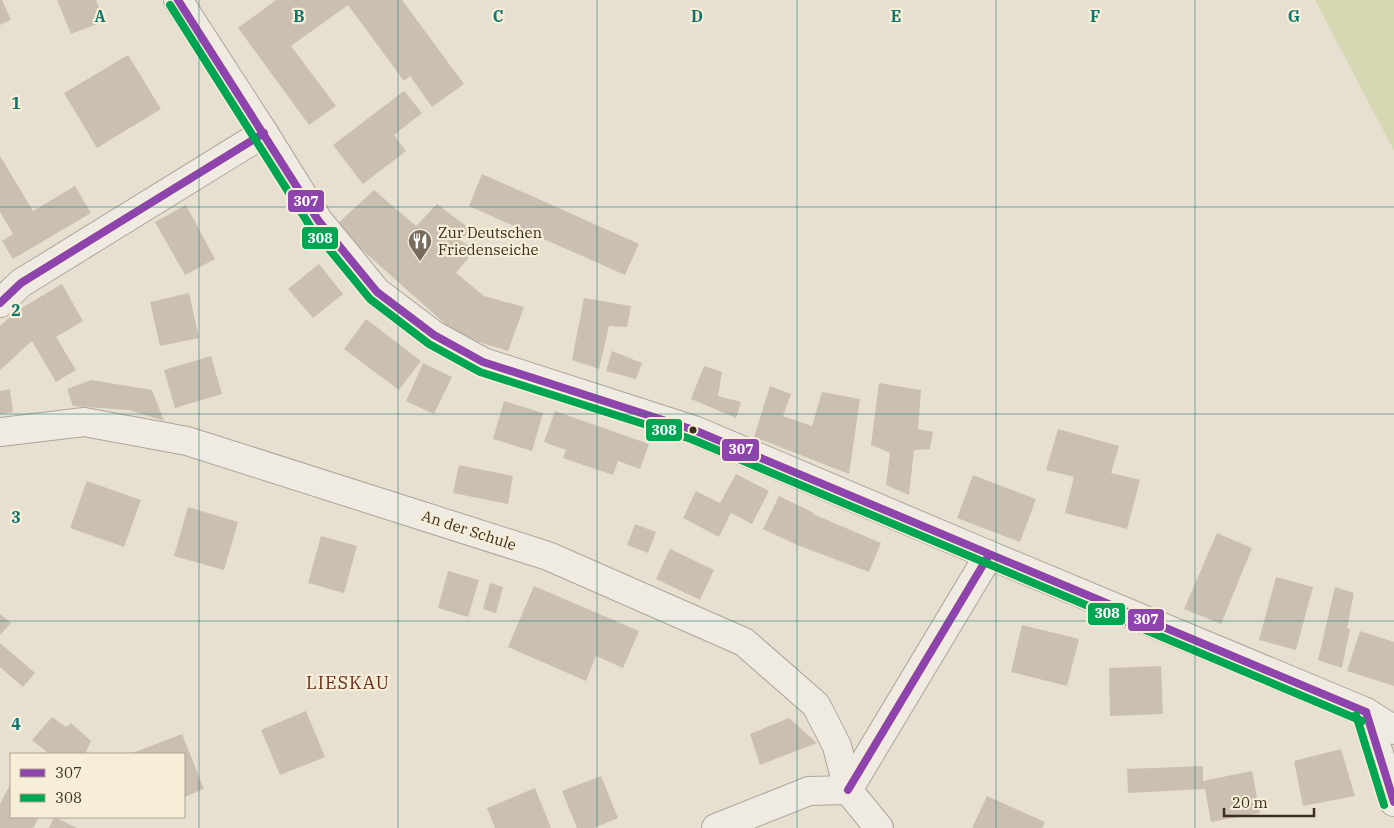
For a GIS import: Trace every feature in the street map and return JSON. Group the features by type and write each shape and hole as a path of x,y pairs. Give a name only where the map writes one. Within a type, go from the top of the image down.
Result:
{"street":[{"path":"178,0 318,220 377,292 434,335 483,362 694,430 1366,712 1394,730"},
{"path":"0,303 21,283 264,133"},
{"name":"An der Schule","path":"0,432 84,422 187,441 548,556 744,642 816,705 837,746 848,790"},
{"path":"848,790 989,555"},
{"path":"1366,712 1394,802"},
{"path":"716,828 809,791 848,790"},
{"path":"848,790 878,828"}],"green space":[{"path":"1315,0 1394,0 1394,151"}],"building":[{"path":"0,0 2,0 11,20 0,25"},
{"path":"57,0 96,0 105,21 71,34"},
{"path":"276,0 402,0 464,84 432,107 410,76 404,81 348,5 291,46 336,106 309,125 238,28"},
{"path":"128,55 161,109 97,148 64,93"},
{"path":"404,91 422,113 394,135 406,151 363,184 333,145"},
{"path":"0,156 33,211 75,186 91,213 13,259 2,241 13,234 0,212"},
{"path":"482,174 639,244 625,275 469,206"},
{"name":"Zur Deutschen Friedenseiche","path":"374,190 416,226 437,204 470,229 461,241 475,250 456,273 484,296 524,307 508,351 459,336 335,226"},
{"path":"186,205 215,259 185,275 155,222"},
{"path":"319,264 343,294 313,318 288,289"},
{"path":"62,284 83,321 56,337 76,370 56,382 32,341 0,370 0,326 15,312"},
{"path":"189,293 199,338 160,346 150,302"},
{"path":"584,298 631,306 627,327 609,326 599,369 572,360"},
{"path":"366,319 421,361 399,390 344,349"},
{"path":"612,351 642,363 636,379 606,371"},
{"path":"211,356 222,394 175,408 164,370"},
{"path":"423,363 452,377 434,414 406,401"},
{"path":"704,366 722,372 718,396 741,402 736,418 691,399"},
{"path":"91,380 152,390 164,421 129,410 73,406 67,389"},
{"path":"879,383 921,390 918,429 933,432 930,449 914,450 909,495 886,485 890,453 871,445"},
{"path":"770,386 791,394 783,416 812,426 822,392 860,399 849,474 754,437"},
{"path":"10,389 13,412 0,414 0,391"},
{"path":"504,401 543,413 532,451 493,439"},
{"path":"555,411 649,444 640,469 618,461 613,475 563,458 566,450 544,442"},
{"path":"1058,429 1119,446 1111,473 1140,480 1127,529 1065,513 1074,477 1046,470"},
{"path":"459,465 513,476 508,504 453,493"},
{"path":"736,474 769,491 752,524 731,513 719,537 683,518 696,491 720,503"},
{"path":"973,475 1036,499 1020,542 957,518"},
{"path":"87,481 141,500 124,547 70,528"},
{"path":"779,496 813,514 881,543 869,572 797,545 763,529"},
{"path":"188,507 238,522 224,570 174,556"},
{"path":"635,524 656,532 648,553 627,545"},
{"path":"1217,533 1252,548 1221,624 1184,609"},
{"path":"321,536 357,546 344,593 308,583"},
{"path":"670,549 714,570 700,600 656,579"},
{"path":"448,571 479,580 468,617 438,608"},
{"path":"1276,577 1313,587 1296,650 1259,640"},
{"path":"490,583 503,587 496,613 483,609"},
{"path":"534,586 639,631 623,668 596,656 586,681 508,647"},
{"path":"1335,587 1354,593 1347,628 1350,629 1342,668 1318,660"},
{"path":"0,614 11,623 0,635"},
{"path":"1022,625 1079,639 1067,686 1011,672"},
{"path":"1360,631 1394,642 1394,686 1347,671"},
{"path":"0,643 35,673 23,687 0,667"},
{"path":"1161,666 1163,714 1110,716 1109,668"},
{"path":"306,711 325,757 280,775 261,730"},
{"path":"52,717 66,727 71,723 91,741 85,753 48,753 32,740"},
{"path":"789,718 817,743 760,765 750,734"},
{"path":"182,734 204,789 185,797 185,753 133,753"},
{"path":"1341,749 1355,796 1303,806 1294,761"},
{"path":"1203,766 1203,781 1252,771 1260,813 1211,822 1205,789 1128,793 1127,769"},
{"path":"601,776 618,818 594,828 577,828 562,791"},
{"path":"10,785 10,818 38,818 33,828 0,828 0,804"},
{"path":"535,788 551,828 495,828 487,808"},
{"path":"987,796 1045,822 1042,828 972,828"},
{"path":"54,818 57,818 77,828 49,828"}],"transit line":[{"name":"307","path":"178,0 318,220 377,292 434,335 483,362 694,430 1366,712"},
{"name":"308","path":"170,5 310,226 370,299 429,344 480,372 691,439 1362,721"},
{"name":"307","path":"0,303 21,283 264,133"},
{"name":"307","path":"848,790 989,555"},
{"name":"307","path":"1366,712 1394,802"},
{"name":"308","path":"1356,715 1384,805"}],"place":[{"name":"Zur Deutschen Friedenseiche","path":"420,262"}],"district":[{"name":"LIESKAU","path":"348,682"}]}
